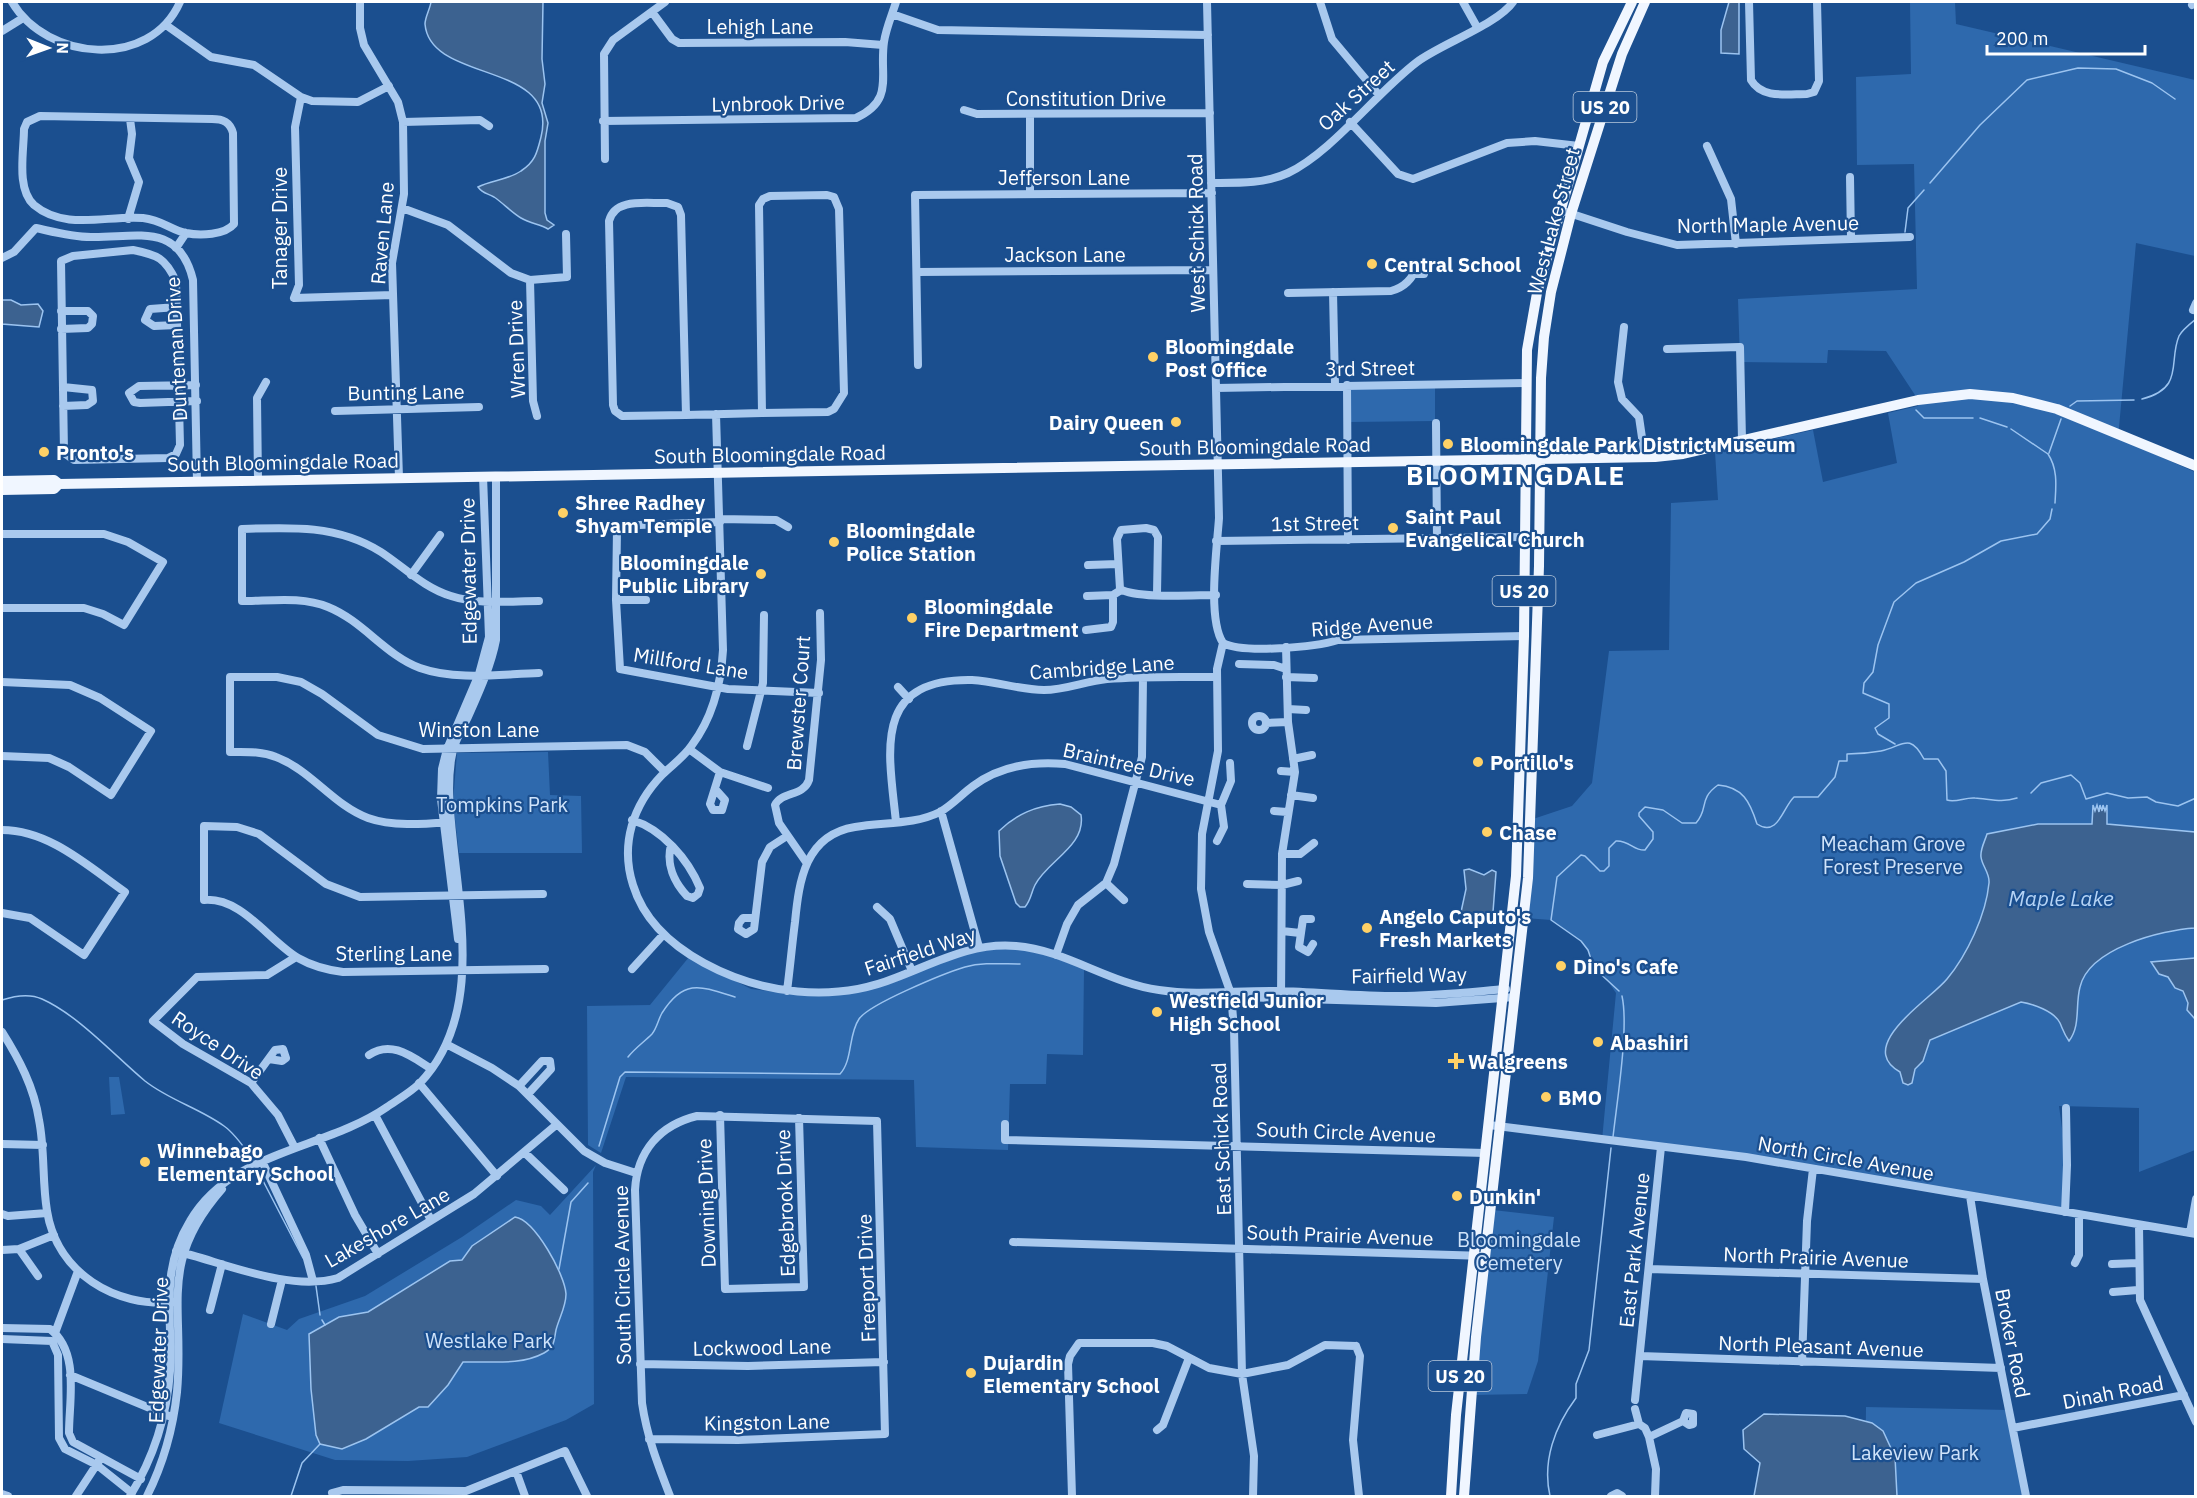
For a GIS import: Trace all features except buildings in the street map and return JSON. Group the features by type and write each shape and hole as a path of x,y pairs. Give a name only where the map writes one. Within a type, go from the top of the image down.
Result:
{"main road":[{"name":"West Lake Street","path":"1540,459 1544,337 1565,212 1579,146 1603,62 1632,2"},
{"name":"West Lake Street","path":"1524,459 1525,383 1533,313 1565,212 1622,54 1645,2"},
{"name":"South Bloomingdale Road","path":"2,490 54,489 59,484 1645,458 1673,455 1918,400 1958,395 1991,395 2025,400 2057,409 2196,466"},
{"name":"US 20","path":"1450,1497 1456,1415 1502,1126 1516,876 1524,636 1524,459"},
{"name":"US 20","path":"1464,1497 1485,1153 1528,878 1540,459"},
{"path":"2,480 54,480 59,484"},
{"path":"1524,636 1529,640 1536,654"}],"street":[{"path":"12,2 23,18 51,39 87,49 132,45 150,37 166,25 180,2"},
{"name":"Raven Lane","path":"360,2 360,28 364,45 398,102 403,122 402,208 394,247 393,295 399,478"},
{"path":"604,159 602,63 606,49 613,40 665,2"},
{"name":"Lynbrook Drive","path":"603,121 856,118 875,108 882,92 883,45 896,2"},
{"name":"West Schick Road","path":"1208,2 1218,465"},
{"path":"1320,2 1332,39 1379,95"},
{"path":"1463,2 1477,27"},
{"name":"Oak Street","path":"1212,183 1260,182 1288,172 1314,156 1417,62 1500,13 1513,2"},
{"path":"1749,2 1751,80 1757,90 1763,93 1808,94 1814,92 1820,81 1817,2"},
{"name":"Lehigh Lane","path":"652,12 672,39 679,43 845,42 883,45"},
{"path":"892,14 938,30 1208,35"},
{"path":"2,31 23,18"},
{"path":"166,25 202,52 219,60 260,68 301,97 319,102 358,102 389,86"},
{"name":"Tanager Drive","path":"301,97 295,127 299,285 294,298 393,295"},
{"name":"Constitution Drive","path":"964,110 976,114 1030,115 1210,113"},
{"path":"1030,115 1030,193"},
{"path":"40,116 130,119 219,119 231,126 234,224 229,230 186,233 152,219 99,221 62,217 34,205 24,189 24,129 27,122 40,116"},
{"path":"128,219 139,182 129,158 132,134 130,119"},
{"path":"403,122 480,120 489,126"},
{"path":"1350,122 1398,174 1408,178 1418,178 1507,143 1535,141 1579,146"},
{"path":"1707,146 1731,199 1736,244"},
{"path":"1850,177 1851,239"},
{"name":"Jefferson Lane","path":"917,272 915,195 1212,193"},
{"path":"686,415 681,211 670,203 625,204 612,212 608,226 614,408 620,415 626,417 828,412 834,409 844,393 839,209 834,197 827,195 770,196 763,199 759,205 762,413"},
{"name":"Wren Drive","path":"402,208 448,225 511,273 530,280 567,278 566,234"},
{"name":"North Maple Avenue","path":"1565,212 1669,244 1736,244 1910,237"},
{"path":"56,232 62,217"},
{"name":"Dunteman Drive","path":"2,258 18,249 36,228 84,237 146,234 162,239 176,248 184,258 193,280 197,482"},
{"path":"176,248 186,233"},
{"path":"114,236 115,252"},
{"path":"133,250 152,254 167,263 176,282 177,307 180,445 176,454 168,458 82,462 64,453 60,261 73,256 133,250"},
{"name":"Jackson Lane","path":"917,272 1214,270"},
{"path":"917,272 918,365"},
{"path":"1288,293 1391,291 1402,287 1416,274"},
{"name":"Wren Drive","path":"530,280 533,401 537,416"},
{"path":"1333,292 1335,385"},
{"path":"177,307 150,309 145,320 154,326 177,325"},
{"path":"61,311 88,311 93,316 92,324 88,328 61,329"},
{"path":"1624,327 1618,382 1622,399 1639,417 1645,458"},
{"path":"1667,349 1740,346 1742,440"},
{"path":"258,481 257,398 266,382"},
{"name":"3rd Street","path":"1216,388 1525,383"},
{"path":"196,385 139,386 129,393 134,402 140,403 197,401"},
{"path":"1347,385 1348,540"},
{"path":"63,387 87,388 92,390 94,396 93,401 87,405 63,406"},
{"name":"Bunting Lane","path":"335,411 479,407"},
{"path":"670,845 669,860 679,886 690,898 696,897 699,891 698,884 670,845 650,827 632,820 643,797 689,749 708,719 719,687 723,650 716,414"},
{"path":"1437,423 1437,538"},
{"path":"1218,465 1216,626 1223,643"},
{"name":"Edgewater Drive","path":"483,476 492,601"},
{"name":"Edgewater Drive","path":"147,1497 166,1451 174,1417 177,1390 171,1263 179,1252 199,1206 209,1195 231,1179 262,1161 375,1115 419,1083 446,1044 459,1000 463,969 461,944 457,938 448,823 441,781 451,749 482,674 489,637 496,476"},
{"name":"Millford Lane","path":"788,527 776,520 615,527 619,670 719,687 819,693"},
{"path":"538,600 492,601 449,596 411,575 378,550 336,533 299,527 242,529 242,601 302,601 322,605 350,620 411,664 443,674 539,673"},
{"path":"1121,590 1117,539 1121,530 1146,528 1154,530 1158,537 1157,594"},
{"path":"2,534 104,534 128,542 163,562 123,625 103,614 84,608 2,608"},
{"path":"411,575 440,535"},
{"name":"1st Street","path":"1216,541 1523,537"},
{"path":"1088,565 1118,564"},
{"path":"1121,590 1126,593 1216,595"},
{"path":"1087,596 1113,595 1121,590"},
{"path":"1086,630 1110,627 1113,622 1113,595"},
{"path":"616,600 646,600"},
{"name":"Brewster Court","path":"787,837 779,822 776,802 801,791 810,780 819,693 820,613"},
{"path":"747,746 762,691 764,615"},
{"name":"Ridge Avenue","path":"1223,643 1235,648 1286,647 1321,645 1338,640 1524,636"},
{"name":"East Schick Road","path":"1223,643 1218,657 1216,677 1218,752 1200,855 1204,913 1231,994 1238,1145 1242,1374 1254,1456 1253,1497"},
{"path":"1281,995 1282,854 1295,772 1288,722 1286,647"},
{"path":"1239,664 1274,665 1286,673 1314,678"},
{"name":"Winston Lane","path":"448,823 393,823 369,818 346,807 279,758 263,753 230,752 230,677 277,677 297,681 312,687 368,729 386,739 423,749 627,745 645,752 665,772"},
{"name":"Cambridge Lane","path":"909,699 930,686 949,681 972,680 1046,690 1101,680 1216,677"},
{"path":"1056,955 1067,924 1078,905 1106,883 1114,864 1143,749 1143,678"},
{"path":"2,682 70,685 91,693 151,731 111,795 69,767 50,758 2,756"},
{"path":"896,822 889,741 895,720 909,699 898,687"},
{"path":"1288,709 1306,710"},
{"path":"1266,723 1288,722"},
{"path":"689,749 720,772 768,788"},
{"path":"1293,759 1312,755"},
{"path":"1217,841 1224,826 1221,805 1231,781 1230,763"},
{"name":"Braintree Drive","path":"788,991 799,885 806,862 818,846 834,834 851,828 896,822 941,811 989,777 1029,764 1065,764 1221,805"},
{"path":"1281,771 1295,772"},
{"path":"716,790 720,772"},
{"path":"1291,795 1313,798"},
{"path":"941,811 979,947"},
{"path":"1274,811 1287,812"},
{"name":"Fairfield Way","path":"632,820 628,850 633,884 648,917 663,935 690,955 723,972 755,984 788,991 849,990 887,981 979,947 1021,946 1056,955 1139,987 1177,992 1231,994 1241,998 1281,995 1436,1003 1510,993"},
{"name":"Sterling Lane","path":"455,896 372,898 349,894 326,884 277,845 259,834 237,827 204,826 204,900 226,902 296,957 317,967 343,972 545,969"},
{"path":"2,830 26,832 43,838 125,892 84,955 56,933 30,918 2,913"},
{"path":"755,918 765,855 770,847 787,837 806,862"},
{"path":"1282,854 1300,854 1314,843"},
{"path":"1247,884 1282,885 1298,881"},
{"path":"1106,883 1124,900"},
{"path":"455,896 543,894"},
{"path":"877,907 890,918 912,971"},
{"path":"1311,919 1303,919 1299,947 1303,952 1308,952 1313,944"},
{"path":"1282,931 1300,933"},
{"path":"632,969 663,935"},
{"name":"Royce Drive","path":"295,1148 278,1115 251,1083 200,1055 153,1021 197,977 267,975 296,957"},
{"path":"2,1032 28,1079 38,1113 43,1145 47,1213 54,1235 68,1261 78,1272 97,1286 120,1297 172,1303"},
{"path":"446,1044 492,1068 519,1086 584,1151 605,1163 636,1173"},
{"path":"369,1055 378,1049 396,1050 430,1068"},
{"path":"251,1083 268,1059"},
{"path":"519,1086 542,1061 550,1061 551,1069 528,1094"},
{"path":"419,1083 497,1176"},
{"path":"2065,1212 2066,1108"},
{"path":"375,1115 432,1220"},
{"name":"Downing Drive","path":"720,1115 725,1289 804,1287"},
{"name":"South Circle Avenue","path":"670,1497 649,1438 642,1403 636,1173 648,1147 658,1135 671,1126 697,1116 878,1120"},
{"name":"Edgebrook Drive","path":"799,1118 804,1287"},
{"name":"Freeport Drive","path":"878,1120 885,1434"},
{"name":"South Circle Avenue","path":"1005,1124 1005,1140 1485,1153"},
{"name":"Lakeshore Lane","path":"179,1252 282,1280 304,1283 321,1282 345,1275 474,1194 556,1125"},
{"name":"North Circle Avenue","path":"1489,1125 1808,1168 2193,1234"},
{"path":"319,1138 355,1215 378,1254"},
{"path":"2,1144 43,1145"},
{"name":"East Park Avenue","path":"1635,1400 1661,1147"},
{"path":"524,1152 564,1190"},
{"path":"262,1161 306,1255 313,1281"},
{"path":"1802,1362 1808,1168"},
{"name":"Broker Road","path":"1970,1196 1983,1279 2026,1497"},
{"path":"2193,1234 2196,1199"},
{"path":"2,1214 8,1216 47,1213"},
{"path":"2075,1263 2079,1255 2079,1215"},
{"path":"2139,1225 2138,1290 2145,1313 2196,1422"},
{"path":"2,1250 20,1249 54,1235"},
{"name":"South Prairie Avenue","path":"1013,1242 1480,1256"},
{"path":"20,1249 38,1276"},
{"path":"210,1310 222,1263"},
{"path":"2112,1264 2138,1263"},
{"name":"North Prairie Avenue","path":"1649,1269 1983,1279"},
{"path":"55,1333 78,1272"},
{"path":"272,1324 282,1280"},
{"path":"2113,1292 2138,1290"},
{"name":"Edgewater Drive","path":"131,1495 141,1479 165,1414 170,1369 172,1303"},
{"path":"2,1328 45,1328 55,1333 64,1342 70,1375 69,1433 73,1442 141,1479"},
{"path":"2,1339 52,1341 58,1355 60,1438 65,1449 97,1465 131,1495"},
{"path":"1072,1497 1068,1364 1079,1343 1090,1341 1153,1343 1167,1346 1220,1372 1242,1374 1288,1365 1325,1345 1357,1344 1360,1356 1353,1440 1359,1497"},
{"name":"North Pleasant Avenue","path":"1640,1356 2001,1368"},
{"path":"1157,1430 1163,1425 1189,1358"},
{"name":"Lockwood Lane","path":"640,1364 748,1366 885,1362"},
{"path":"70,1375 174,1417"},
{"name":"Dinah Road","path":"2013,1428 2184,1395"},
{"path":"1635,1409 1638,1424"},
{"path":"1649,1437 1683,1421"},
{"path":"1597,1435 1638,1424 1645,1428 1656,1469 1655,1497"},
{"name":"Kingston Lane","path":"649,1438 738,1440 885,1434"},
{"path":"332,1494 343,1490 363,1493 467,1494 565,1451 587,1497"},
{"path":"76,1497 101,1457"},
{"path":"516,1472 525,1497"},
{"path":"1611,1497 1617,1493 1622,1497"},
{"path":"2,1494 8,1497"}],"green space":[{"name":"Meacham Grove Forest Preserve","path":"1910,2 1955,2 1956,24 2195,80 2195,256 2136,243 2118,438 2195,472 2195,1150 2139,1172 2139,1108 2059,1106 2067,1165 2065,1212 1746,1157 1602,1140 1616,993 1581,941 1551,920 1525,918 1533,819 1572,806 1592,783 1609,651 1669,650 1671,503 1718,500 1715,452 1813,430 1823,482 1897,463 1888,413 1918,406 1915,395 1886,351 1828,350 1827,363 1740,362 1738,299 1917,289 1914,164 1857,165 1856,77 1911,74"},
{"path":"1435,385 1435,421 1349,422 1349,386"},
{"name":"Tompkins Park","path":"548,752 550,795 581,796 582,853 459,853 453,802 457,753"},
{"path":"1017,947 1035,950 1084,969 1083,1055 1047,1054 1046,1084 1010,1084 1008,1150 916,1147 914,1080 626,1077 601,1153 588,1145 587,1006 650,1005 689,957 751,989 808,996 856,991 979,949"},
{"path":"109,1077 119,1077 125,1114 111,1115"},
{"name":"Westlake Park","path":"596,1165 593,1172 594,1404 566,1420 467,1457 408,1461 335,1460 219,1423 243,1314 287,1330 299,1319 365,1296 462,1237 516,1200 541,1206 550,1215"},
{"name":"Bloomingdale Cemetery","path":"1493,1210 1554,1217 1538,1361 1527,1394 1473,1395"},
{"name":"Lakeview Park","path":"1866,1407 2008,1410 2025,1496 1865,1496"}],"water":[{"path":"431,2 543,2 542,59 545,84 542,103 548,123 545,141 545,213 547,220 554,225 548,229 521,218 478,187 516,174 532,161 541,137 542,112 532,95 514,83 448,56 432,43 425,24"},
{"path":"1729,2 1739,2 1739,54 1721,53 1721,30"},
{"path":"2,300 11,300 21,305 38,304 43,311 39,327 2,324"},
{"path":"1060,804 1071,807 1081,815 1078,836 1041,876 1025,907 1020,907 1016,903 1000,856 999,831 1027,812"},
{"name":"Maple Lake","path":"2093,805 2095,811 2097,805 2099,812 2100,805 2102,811 2103,805 2105,811 2107,805 2107,824 2195,832 2195,928 2146,937 2112,952 2097,962 2086,973 2080,987 2075,1028 2069,1041 2053,1015 2037,1006 2021,1002 1930,1040 1923,1061 1915,1069 1912,1083 1908,1085 1903,1083 1900,1072 1888,1061 1886,1049 1890,1037 1900,1024 1947,979 1962,958 1974,934 1984,908 1989,883 1981,857 1987,834 2038,824 2092,824"},
{"path":"1469,869 1484,875 1492,870 1496,872 1493,912 1483,913 1483,917 1470,918 1461,912 1466,889 1464,870"},
{"path":"2196,958 2195,1019 2187,1010 2188,1003 2183,991 2175,988 2168,977 2159,974 2151,962"},
{"path":"515,1217 523,1220 540,1238 555,1262 564,1285 565,1303 550,1348 544,1353 525,1360 463,1362 448,1385 428,1407 419,1407 366,1439 342,1449 320,1444 316,1435 311,1389 309,1334 339,1317 368,1312 450,1261 462,1260 472,1246"},
{"path":"1764,1414 1845,1416 1872,1423 1883,1431 1895,1457 1897,1496 1754,1496 1760,1463 1744,1449 1743,1430"}],"waterway":[{"path":"1930,183 1980,125 2027,80 2078,68 2116,69 2152,83 2175,99"},
{"path":"1905,232 1908,208 1924,190"},
{"path":"2142,399 2155,394 2170,381 2179,336 2196,319"},
{"path":"2070,406 2077,401 2134,400"},
{"path":"1916,410 1924,418 1973,418"},
{"path":"1980,418 2007,427"},
{"path":"2049,453 2061,419"},
{"path":"2011,429 2048,454 2055,472 2055,503"},
{"path":"1895,744 1878,734 1875,728 1889,718 1889,704 1863,693 1864,683 1873,672 1878,645 1894,602 1916,583 1964,562 2001,541 2037,534 2050,519 2052,509"},
{"path":"1619,991 1594,968 1588,950 1581,941 1551,920 1557,877 1581,855 1585,856 1600,871 1604,871 1609,866 1609,848 1616,841 1645,850 1653,839 1653,832 1639,816 1645,807 1663,810 1682,823 1696,823 1712,790 1718,785 1727,786 1744,797 1757,824 1770,827 1779,820 1794,797 1818,797 1835,777 1839,761 1847,761 1847,754 1881,751 1905,743 1914,745 1924,759 1938,759 1946,771 1947,800 2017,798"},
{"path":"2031,793 2041,783 2071,775 2080,783 2086,799 2107,793 2128,798 2147,797 2156,802 2178,806 2196,798"},
{"path":"599,1146 620,1077 625,1072 840,1074 847,1062 853,1032 859,1019 877,1005 925,982 965,967 986,964 1020,964"},
{"path":"628,1057 652,1034 662,1013 678,994 694,988 703,988 735,997"},
{"path":"2,1000 17,996 32,996 55,1006 82,1025 154,1088 224,1126 251,1157"},
{"path":"1613,1137 1623,1045 1622,996"},
{"path":"1550,1496 1548,1470 1552,1444 1562,1420 1576,1398 1576,1384 1589,1350 1611,1148"},
{"path":"260,1175 303,1258"},
{"path":"559,1269 571,1202 588,1183"},
{"path":"316,1286 320,1315"},
{"path":"322,1320 325,1325"},
{"path":"291,1496 302,1463 320,1444"}],"place":[{"name":"Central School","path":"1372,264"},
{"name":"Bloomingdale Post Office","path":"1153,357"},
{"name":"Dairy Queen","path":"1176,422"},
{"name":"Bloomingdale Park District Museum","path":"1448,444"},
{"name":"Pronto's","path":"44,452"},
{"name":"Shree Radhey Shyam Temple","path":"563,513"},
{"name":"Saint Paul Evangelical Church","path":"1393,528"},
{"name":"Bloomingdale Police Station","path":"834,542"},
{"name":"Bloomingdale Public Library","path":"761,574"},
{"name":"Bloomingdale Fire Department","path":"912,618"},
{"name":"Portillo's","path":"1478,762"},
{"name":"Chase","path":"1487,832"},
{"name":"Angelo Caputo's Fresh Markets","path":"1367,928"},
{"name":"Dino's Cafe","path":"1561,966"},
{"name":"Westfield Junior High School","path":"1157,1012"},
{"name":"Abashiri","path":"1598,1042"},
{"name":"Walgreens","path":"1456,1061"},
{"name":"BMO","path":"1546,1097"},
{"name":"Winnebago Elementary School","path":"145,1162"},
{"name":"Dunkin'","path":"1457,1196"},
{"name":"Dujardin Elementary School","path":"971,1373"}],"district":[{"name":"BLOOMINGDALE","path":"1516,475"}]}
